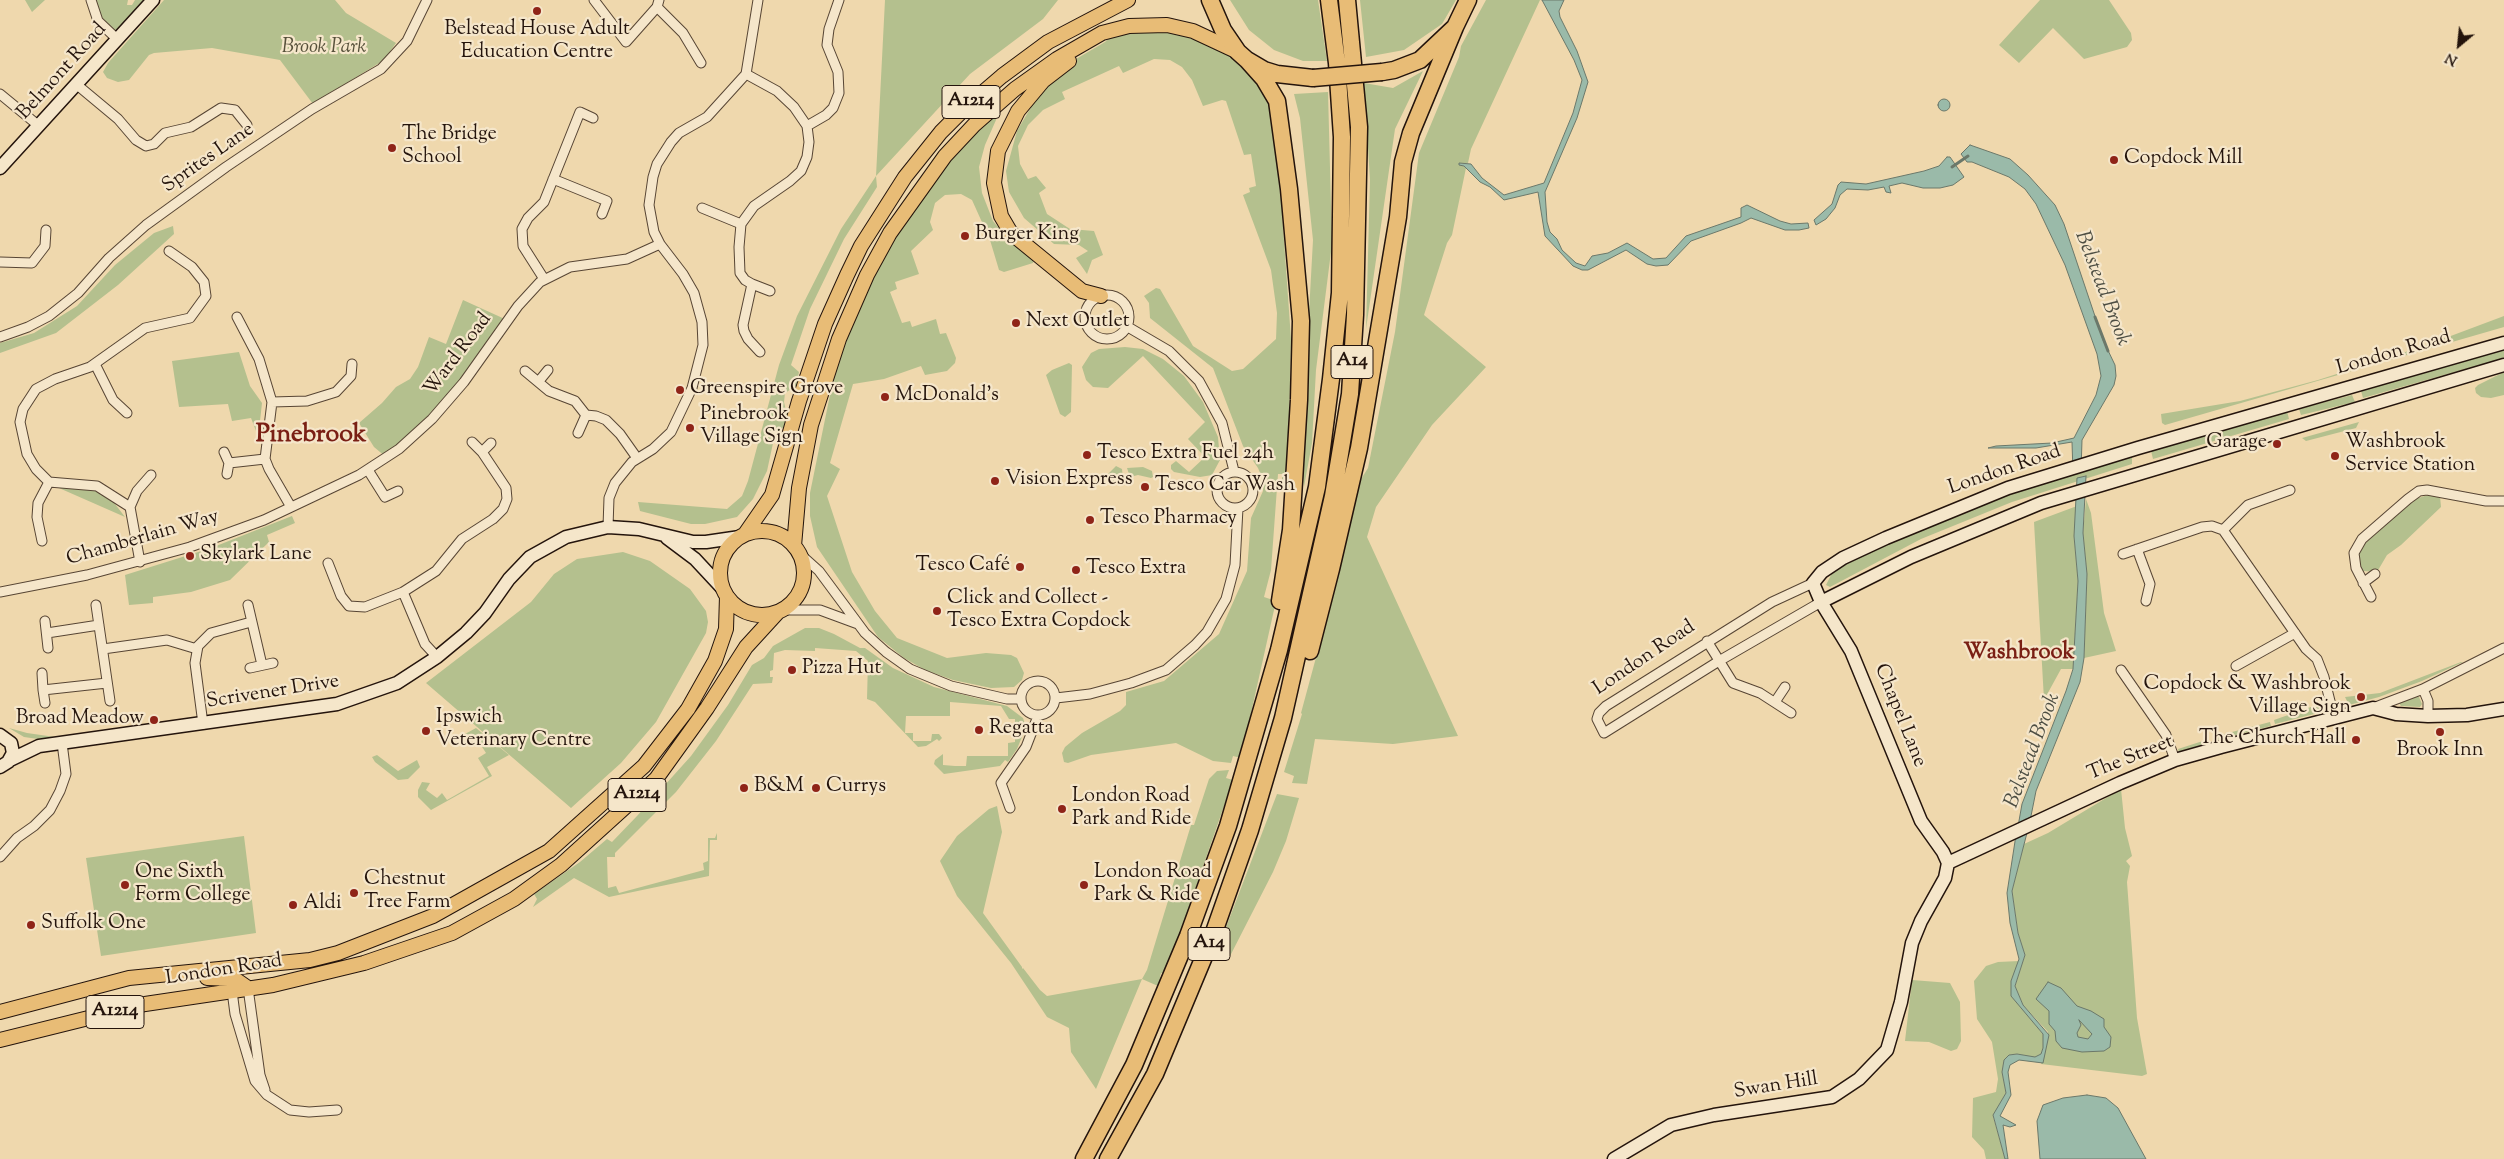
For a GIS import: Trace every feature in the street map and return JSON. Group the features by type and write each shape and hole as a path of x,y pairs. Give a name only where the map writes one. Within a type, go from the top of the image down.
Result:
{"highway":[{"path":"1210,0 1223,30 1243,56 1264,70 1277,74 1313,78 1394,70 1420,60 1455,28 1468,0"},
{"name":"A14","path":"1084,1159 1134,1064 1188,936 1228,826 1279,650 1316,486 1332,379 1340,293 1342,137 1337,63 1329,0"},
{"name":"A14","path":"1108,1159 1155,1074 1213,935 1250,830 1283,718 1333,496 1350,394 1355,315 1359,127 1347,0"},
{"name":"A14","path":"1283,718 1303,677 1331,569 1359,448 1398,217 1406,152 1411,133 1455,28"},
{"name":"A14","path":"1243,56 1264,79 1277,101 1289,189 1301,321 1299,400 1291,530 1278,615 1279,650"}],"main road":[{"name":"A1214","path":"742,536 772,495 802,392 825,324 847,275 876,221 905,177 967,106 1002,76 1048,42 1128,0"},
{"name":"A1214","path":"797,549 799,488 811,425 826,373 867,275 890,233 929,177 974,125 1015,89 1050,64 1102,33 1129,26 1167,25 1193,32 1243,56"},
{"path":"1101,296 1082,291 1011,233 1001,216 994,183 998,151 1005,133 1027,97 1043,81 1102,33"},
{"path":"764,531 776,533 797,549 804,568 802,587 791,604 780,611 755,614 743,611 724,592 720,574 721,563 727,549 742,536 764,531"},
{"name":"London Road","path":"0,1012 128,978 310,960 338,953 433,916 548,852 644,766 688,709 715,661 726,629 724,592"},
{"name":"London Road","path":"0,1040 145,1004 240,986 272,985 364,963 452,933 514,899 561,865 656,778 707,708 746,647 780,611"},
{"path":"87,989 136,987 197,978 240,986 249,972 268,964"}],"street":[{"path":"91,0 98,21 117,40"},
{"name":"Belmont Road","path":"0,168 153,0"},
{"name":"Sprites Lane","path":"0,337 28,327 49,316 78,293 109,258 146,225 233,161 312,109 381,69 407,41 427,0"},
{"path":"594,0 626,42 658,4 683,33 701,63"},
{"path":"608,527 609,502 613,488 621,474 637,458 663,441 674,427 697,373 703,345 702,322 694,293 684,274 660,244 652,226 649,205 651,183 657,164 666,148 679,133 707,117 746,74 758,0"},
{"path":"807,126 826,115 833,108 839,93 838,72 826,45 829,29 839,0"},
{"path":"746,74 777,91 794,106 807,126 809,142 807,157 801,171 754,206 741,224 739,247 740,273 745,280 770,291"},
{"path":"76,84 118,119 136,140 146,146 154,144 165,133 191,127 220,108 226,107 238,112 247,125"},
{"path":"0,94 39,126"},
{"path":"544,279 525,250 521,234 526,221 544,202 580,112 593,118"},
{"path":"553,179 607,201 602,214"},
{"path":"702,208 741,224"},
{"path":"0,262 32,263 45,246 46,230"},
{"name":"Ward Road","path":"291,507 368,470 412,438 432,419 464,382 518,306 544,279 579,265 626,259 660,244"},
{"path":"130,507 97,486 49,482 36,469 27,454 20,422 23,409 36,389 95,364 145,328 190,318 206,296 204,282 192,267 169,250"},
{"path":"752,284 744,325 748,339 760,352"},
{"path":"1101,296 1117,297 1126,305 1130,320 1128,327 1119,337 1112,340 1105,340 1093,335 1086,326 1085,316 1090,303 1101,296"},
{"path":"237,317 260,359 272,402 266,459 269,469 291,507"},
{"path":"1128,327 1168,350 1199,381 1222,423 1234,472"},
{"name":"London Road","path":"2504,343 2097,460 2008,488 1903,531 1843,558 1822,572 1813,583 1772,602 1707,641 1601,710 1597,719 1604,733 1719,661 1821,602 1938,545 2041,503 2504,365"},
{"path":"95,364 113,400 128,413"},
{"path":"272,402 306,401 336,392 351,376 352,364"},
{"path":"539,381 548,370"},
{"path":"525,371 549,391 575,400 586,415 601,418 611,425 637,458"},
{"path":"578,433 586,415"},
{"path":"328,563 341,596 349,606 364,607 402,592 436,571 462,539 492,520 503,510 507,499 506,488 482,452 472,442"},
{"path":"482,452 491,443"},
{"path":"224,452 229,464 227,474"},
{"path":"229,464 266,459"},
{"path":"368,470 385,497 398,491"},
{"path":"1234,472 1246,476 1253,485 1250,500 1238,508 1232,508 1222,503 1216,491 1222,476 1234,472"},
{"path":"140,562 130,507 137,491 151,475"},
{"path":"42,541 37,517 38,503 49,482"},
{"path":"2223,530 2248,505 2290,490"},
{"path":"2371,597 2354,560 2357,546 2419,491 2438,490 2486,501 2504,501"},
{"name":"Chamberlain Way","path":"0,592 87,576 140,562 232,532 291,507"},
{"path":"1056,698 1090,694 1131,683 1166,670 1195,646 1207,632 1226,600 1235,565 1238,508"},
{"path":"2123,554 2202,526 2212,526 2223,530 2295,633 2316,659 2324,677 2334,717"},
{"name":"Scrivener Drive","path":"5,764 39,746 336,704 397,683 437,657 485,614 509,579 530,557 566,537 608,527 639,529 663,536 706,542 742,536"},
{"name":"Scrivener Drive","path":"663,536 695,559 724,592"},
{"path":"797,549 818,571 858,624 886,652 910,670 969,690 1008,699 1021,699"},
{"path":"2137,549 2150,584 2146,601"},
{"path":"2363,583 2376,574"},
{"name":"Chapel Lane","path":"1813,583 1821,602 1851,651 1922,821 1943,852 1948,864"},
{"path":"402,592 425,644 437,657"},
{"path":"96,605 110,701"},
{"path":"248,606 262,665"},
{"path":"780,611 820,610 858,624"},
{"path":"45,620 48,648"},
{"path":"203,724 195,662 197,649 200,643 211,633 251,622"},
{"path":"47,633 99,625"},
{"path":"2236,666 2295,633"},
{"path":"103,649 167,640 197,649"},
{"path":"1707,641 1733,683 1760,693 1791,713"},
{"name":"The Street","path":"1948,864 2010,833 2175,760 2373,708 2423,689 2504,648"},
{"path":"250,668 273,663"},
{"path":"2121,670 2166,735 2175,760"},
{"path":"42,673 44,703"},
{"path":"1010,808 1001,783 1026,747 1038,716 1052,709 1056,698 1049,685 1037,681 1025,687 1021,699 1025,710 1038,716"},
{"path":"43,690 108,683"},
{"path":"1775,702 1785,687"},
{"path":"2423,689 2428,702 2428,716"},
{"path":"2373,708 2396,714 2428,716 2467,715 2504,709"},
{"path":"4,735 13,748 5,764"},
{"name":"Scrivener Drive","path":"4,735 39,746"},
{"path":"0,857 17,838 34,826 50,810 66,774 62,743"},
{"name":"Swan Hill","path":"1614,1159 1671,1125 1714,1115 1832,1097 1859,1079 1887,1050 1901,1002 1912,943 1921,921 1945,878 1948,864"},
{"path":"240,986 260,1075 267,1095"},
{"path":"240,986 248,1062 255,1081 267,1095 290,1110 309,1112 337,1110"}],"green space":[{"path":"25,0 45,0 32,12"},
{"path":"92,0 128,0 127,5 132,5 135,0 153,0 117,39 103,27"},
{"name":"Brook Park","path":"164,0 335,0 346,13 396,43 384,60 313,104 280,60 212,48 154,53 149,55 129,80 118,82 107,78 103,72 108,63"},
{"path":"885,0 1058,0 1043,19 970,74 876,176"},
{"path":"1230,0 1318,0 1327,61 1303,61 1274,50 1249,30"},
{"path":"1360,0 1456,0 1442,24 1404,50 1366,57"},
{"path":"1486,0 1540,0 1471,149 1468,163 1460,163 1466,168 1452,235 1447,243 1424,315 1486,367 1432,425 1376,507 1367,537 1458,736 1393,744 1315,739 1307,784 1292,783 1294,776 1284,772 1302,714 1334,591 1358,484 1368,468 1395,332 1419,153 1459,57 1461,46"},
{"path":"2040,0 2109,0 2131,33 2132,40 2127,47 2084,59 2053,28 2019,63 1999,45"},
{"path":"1157,27 1218,46 1260,79 1272,115 1280,184 1291,339 1288,481 1282,480 1282,474 1278,474 1271,570 1264,597 1276,601 1241,758 1233,756 1231,763 1213,761 1176,743 1091,755 1068,763 1064,762 1062,753 1065,747 1082,733 1120,711 1126,705 1126,692 1164,681 1219,634 1247,571 1251,518 1263,491 1263,480 1258,468 1243,446 1213,368 1150,318 1149,303 1144,296 1156,288 1160,289 1193,346 1232,371 1243,369 1276,339 1277,313 1271,270 1243,195 1250,192 1249,188 1256,186 1251,154 1244,155 1226,101 1222,100 1203,106 1192,80 1182,67 1170,60 1154,59 1123,73 1119,66 1062,92 1065,99 1043,110 1028,125 1018,146 1020,164 1028,179 1036,176 1046,188 1039,193 1047,214 1070,229 1094,231 1103,255 1092,260 1087,274 1076,258 1088,251 1079,245 1054,244 1024,218 1009,192 1006,171 1017,131 1040,92 1059,69 1105,42 1112,35"},
{"path":"1423,71 1395,129 1366,329 1370,180 1364,83 1393,88"},
{"path":"1328,92 1332,244 1316,370 1312,443 1304,487 1301,458 1313,240 1300,118 1294,94"},
{"path":"995,115 996,120 985,145 979,167 982,193 993,221 1011,243 1034,260 1033,263 1004,272 999,270 990,240 972,200 961,194 945,195 935,203 930,222 933,230 911,251 919,274 895,282 897,289 890,292 902,323 910,321 912,327 936,319 940,334 946,333 956,358 955,363 947,371 925,375 921,366 884,379 853,384 830,463 840,469 827,496 852,572 875,611 897,638 947,658 986,653 1011,655 1017,658 1024,673 1022,680 1014,687 991,688 953,680 925,670 904,658 878,637 817,547 810,516 810,493 831,390 844,339 860,300 896,231 967,136"},
{"path":"876,176 877,187 844,239 810,309 791,365 799,372 796,386 785,393 784,402 788,419 785,426 775,434 767,471 753,499 737,517 705,524 691,524 640,511 638,502 727,509 742,496 748,481 779,365 797,316 841,229"},
{"path":"173,226 174,234 118,285 56,333 0,353 0,343 34,333 77,306 115,265 154,233"},
{"path":"463,300 507,320 464,382 386,457 374,447 359,423 382,403 396,387 410,379 418,367 429,337 446,344"},
{"path":"2504,316 2504,327 2165,425 2162,423 2161,414 2240,401 2318,380 2424,346"},
{"path":"1125,347 1143,349 1163,359 1184,376 1203,402 1218,437 1220,460 1212,475 1200,477 1174,472 1171,469 1171,465 1176,461 1189,472 1205,457 1188,439 1205,422 1143,356 1108,388 1093,387 1086,380 1082,367 1091,353 1099,349"},
{"path":"2504,350 2504,358 2363,398 2361,391"},
{"path":"239,352 250,386 262,403 260,421 268,422 266,432 256,431 251,418 232,421 228,404 179,407 172,361"},
{"path":"1069,363 1072,365 1071,412 1065,417 1060,414 1046,375 1052,370"},
{"path":"2504,372 2504,395 2491,398 2481,397 2476,393 2475,388 2478,385"},
{"path":"2352,395 2355,402 2301,415 2299,409"},
{"path":"2287,411 2289,419 2153,459 2151,451"},
{"path":"2359,422 2356,428 2306,441 2302,438"},
{"path":"2132,457 2132,464 2012,502 1921,539 1830,587 1826,585 1831,575 1841,566 1920,530 2012,493"},
{"path":"1116,466 1122,469 1123,479 1113,482 1107,475"},
{"path":"1143,467 1152,471 1153,477 1138,475 1130,477 1127,468"},
{"path":"59,488 94,489 112,500 125,517"},
{"path":"2428,495 2440,496 2441,507 2401,545 2387,555 2377,572 2363,571 2358,560 2361,547 2415,499"},
{"path":"2086,499 2091,513 2104,613 2116,651 2084,658 2087,574 2083,533"},
{"path":"2077,506 2074,536 2078,581 2073,669 2061,669 2044,700 2034,522"},
{"path":"292,516 295,523 267,535 269,542 230,580 191,592 153,597 153,603 129,605 125,575 211,548"},
{"path":"623,552 650,561 690,589 706,611 708,622 706,633 656,722 621,763 571,808 426,683 531,602 554,574 577,559"},
{"path":"805,628 819,628 860,648 865,648 893,668 934,687 1007,706 1023,718 1026,727 1017,749 1008,762 1005,760 1000,766 944,774 934,764 935,760 943,754 943,765 955,766 966,766 967,756 1008,756 1008,743 1015,742 1015,719 1009,719 1001,706 950,702 950,716 906,716 905,733 913,733 913,741 931,741 932,734 939,734 942,738 926,746 918,747 875,702 867,699 868,661 856,651 815,648 815,651 785,650 774,653 773,670 770,671 770,677 773,677 772,683 753,684 716,741 676,792 615,853 615,857 607,857 608,888 616,886 619,893 704,870 703,863 708,861 708,838 715,838 717,833 717,840 710,840 709,876 609,897 574,878 533,907 537,899 534,894 580,862 607,839 612,842 637,816 691,756 728,705 752,665 764,658 773,646"},
{"path":"2463,662 2422,681 2379,697 2349,705 2345,697 2380,693"},
{"path":"2415,696 2419,697 2422,704 2420,707 2401,706 2399,703"},
{"path":"2325,702 2318,713 2275,724 2274,720"},
{"path":"2270,722 2271,726 2213,741 2213,737"},
{"path":"9,728 55,737 38,739 24,737"},
{"path":"476,728 509,755 487,767 492,776 431,810 418,797 418,790 422,782 430,783 426,790 437,798 442,793 447,800 489,776 478,758 486,753 475,736 468,740 465,734"},
{"path":"2209,739 2209,743 2179,752 2178,749"},
{"path":"377,755 398,771 417,760 420,767 408,779 398,780 375,762 372,757"},
{"path":"1229,770 1226,778 1233,780 1170,962 1164,974 1161,973 1160,977 1162,978 1158,986 1142,979 1147,970 1191,825 1194,825 1209,779 1217,771"},
{"path":"2121,789 2125,828 2132,856 2126,861 2130,866 2127,882 2137,1018 2147,1074 2142,1076 2041,1064 2048,1032 2023,1005 2015,986 2025,955 2018,933 2012,891 2024,844 2048,833"},
{"path":"1277,794 1299,798 1286,841 1273,872 1228,960 1215,956"},
{"path":"997,806 1002,832 983,913 1022,969 1047,996 1142,979 1096,1089 1071,1052 1069,1028 1047,1017 1011,963 957,896 940,861 957,836 989,809"},
{"path":"244,836 256,933 101,956 86,858"},
{"path":"2019,961 2011,981 2012,996 2043,1034 2043,1048 2041,1054 2035,1058 2017,1054 2009,1055 2004,1060 2002,1072 2006,1093 1993,1116 2005,1159 1986,1159 1984,1150 1972,1137 1973,1098 1996,1092 1998,1079 1992,1042 1977,1019 1974,981 1986,966 1998,962"},
{"path":"1912,980 1950,983 1960,1002 1961,1041 1957,1049 1951,1051 1929,1042 1905,1041"}],"shaded area":[{"path":"1542,0 1564,0 1559,11 1560,17 1577,51 1588,82 1577,118 1545,192 1547,222 1550,232 1557,239 1562,250 1576,263 1585,266 1592,256 1608,253 1627,243 1653,259 1666,258 1686,236 1741,217 1741,208 1747,205 1780,221 1791,224 1808,223 1809,228 1785,230 1751,218 1691,241 1668,265 1656,266 1647,264 1626,250 1588,270 1582,270 1573,266 1545,236 1538,192 1504,200 1490,187 1480,182 1464,166 1459,165 1459,163 1471,164 1482,178 1504,195 1544,183 1573,113 1582,80 1574,60"},
{"path":"1944,99 1950,105 1944,111 1938,105"},
{"path":"1970,145 2010,159 2028,175 2055,205 2064,224 2103,340 2115,365 2116,376 2114,385 2082,440 2081,471 2073,473 2072,442 2036,448 1988,448 2052,443 2074,438 2096,395 2101,376 2097,354 2065,265 2036,204 2025,189 2009,177 1972,162 1967,162 1961,154"},
{"path":"1947,157 1950,157 1964,177 1953,185 1940,188 1923,188 1902,183 1889,186 1891,193 1886,192 1884,187 1868,190 1847,189 1840,195 1835,208 1826,219 1816,225 1814,220 1832,204 1838,185 1841,182 1866,184 1924,171 1939,166"},
{"path":"2086,476 2083,533 2087,574 2084,658 2080,682 2036,791 2029,826 2017,832 2022,804 2073,669 2078,581 2074,536 2077,478"},
{"path":"2028,829 2012,891 2018,933 2025,955 2015,986 2023,1005 2049,1035 2043,1063 2019,1060 2010,1065 2008,1072 2011,1095 2000,1116 2016,1125 2010,1127 2003,1125 2008,1159 2005,1159 1993,1115 2006,1093 2002,1072 2004,1060 2009,1055 2017,1054 2035,1057 2041,1054 2043,1048 2043,1034 2011,996 2011,981 2019,959 2010,923 2007,893 2016,835"},
{"path":"2048,982 2061,988 2077,1006 2091,1011 2104,1019 2104,1027 2111,1037 2110,1047 2104,1051 2082,1052 2062,1048 2056,1041 2055,1031 2049,1024 2049,1011 2036,999","holes":["2079,1020 2092,1034 2088,1039 2078,1037 2077,1033 2081,1025"]},
{"path":"2087,1095 2106,1098 2118,1108 2146,1159 2040,1159 2037,1121 2043,1105 2063,1098"}],"waterway":[{"name":"Belstead Brook","path":"1952,167 1968,156"},
{"name":"Belstead Brook","path":"2095,317 2108,351"}],"place":[{"name":"Belstead House Adult Education Centre","path":"537,11"},
{"name":"The Bridge School","path":"392,148"},
{"name":"Copdock Mill","path":"2114,160"},
{"name":"Burger King","path":"965,236"},
{"name":"Next Outlet","path":"1016,323"},
{"name":"Greenspire Grove","path":"680,390"},
{"name":"McDonald's","path":"885,397"},
{"name":"Pinebrook Village Sign","path":"690,428"},
{"name":"Garage","path":"2277,444"},
{"name":"Tesco Extra Fuel 24h","path":"1087,455"},
{"name":"Washbrook Service Station","path":"2335,456"},
{"name":"Vision Express","path":"995,481"},
{"name":"Tesco Car Wash","path":"1145,487"},
{"name":"Tesco Pharmacy","path":"1090,520"},
{"name":"Skylark Lane","path":"190,556"},
{"name":"Tesco Café","path":"1020,567"},
{"name":"Tesco Extra","path":"1076,570"},
{"name":"Click and Collect - Tesco Extra Copdock","path":"937,611"},
{"name":"Pizza Hut","path":"792,670"},
{"name":"Copdock & Washbrook Village Sign","path":"2361,697"},
{"name":"Broad Meadow","path":"154,720"},
{"name":"Regatta","path":"979,730"},
{"name":"Ipswich Veterinary Centre","path":"426,731"},
{"name":"Brook Inn","path":"2440,732"},
{"name":"The Church Hall","path":"2356,740"},
{"name":"B&M","path":"744,788"},
{"name":"Currys","path":"816,788"},
{"name":"London Road Park and Ride","path":"1062,809"},
{"name":"One Sixth Form College","path":"125,885"},
{"name":"London Road Park & Ride","path":"1084,885"},
{"name":"Chestnut Tree Farm","path":"354,893"},
{"name":"Aldi","path":"293,905"},
{"name":"Suffolk One","path":"31,925"}],"district":[{"name":"Pinebrook","path":"311,437"},
{"name":"Washbrook","path":"2019,654"}]}
